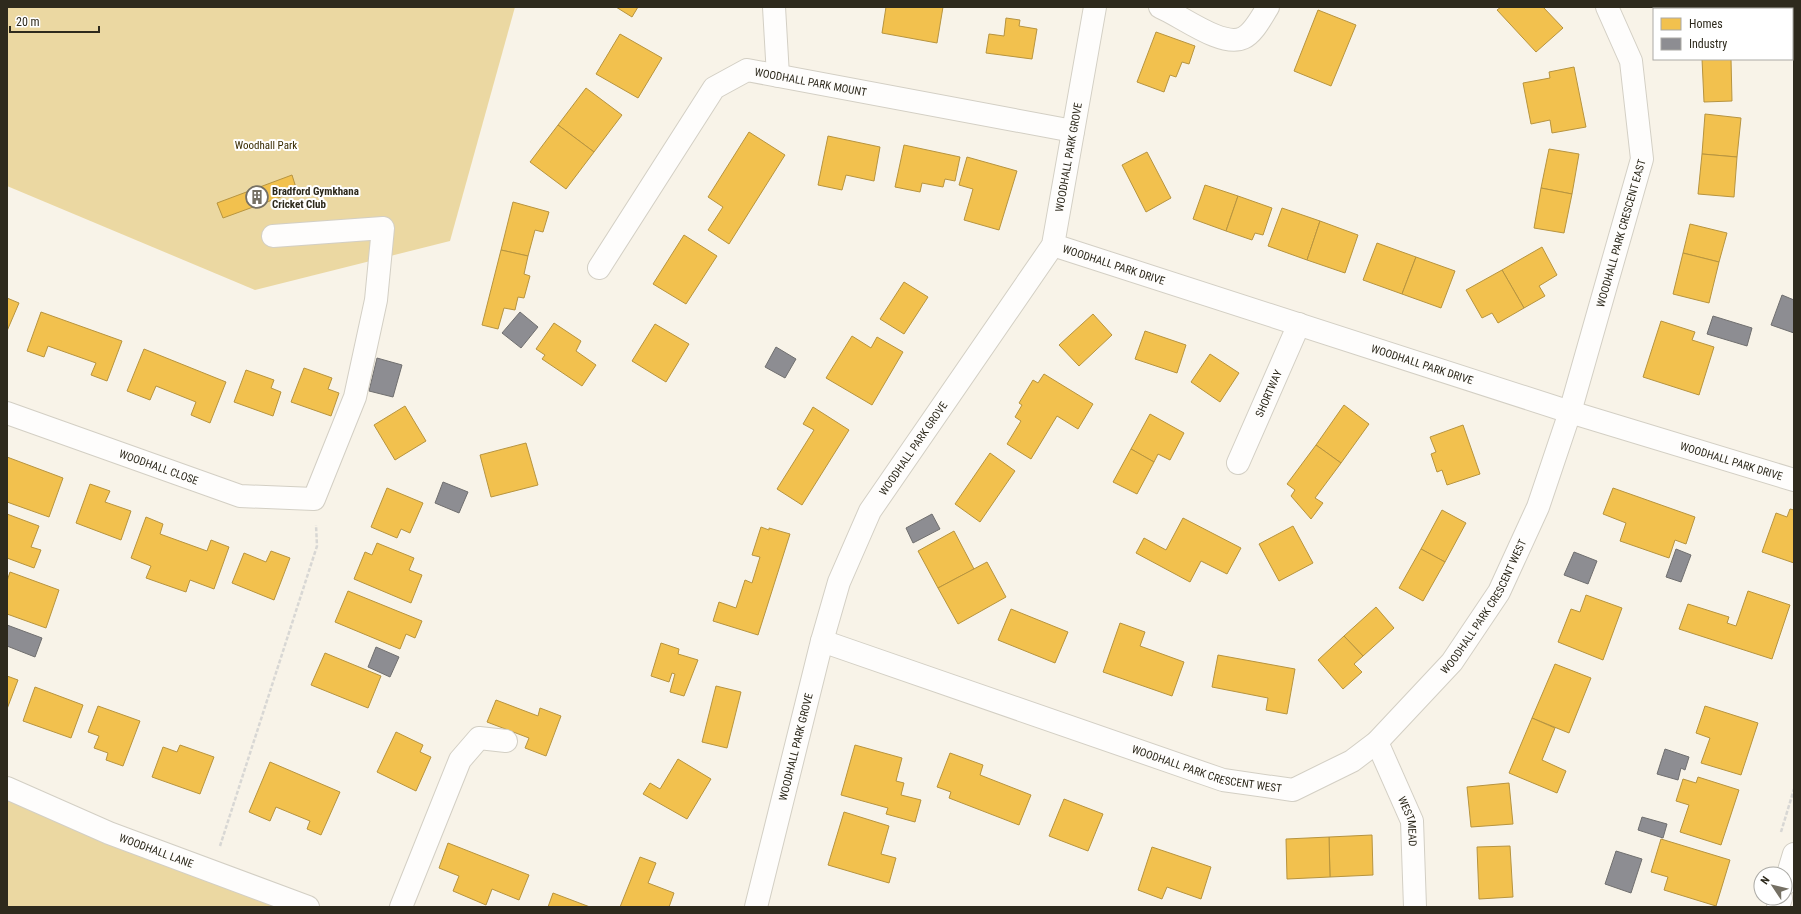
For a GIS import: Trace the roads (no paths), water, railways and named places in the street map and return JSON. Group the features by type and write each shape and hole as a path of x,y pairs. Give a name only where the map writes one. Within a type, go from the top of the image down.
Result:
{"main road":[{"path":"774,7 778,76"},
{"name":"WOODHALL PARK GROVE","path":"756,907 822,641 839,582 870,511 1053,245 1095,7"},
{"path":"1160,7 1217,37 1231,40 1243,38 1252,30 1268,7"},
{"name":"WOODHALL PARK CRESCENT EAST","path":"1570,412 1642,159 1631,62 1607,7"},
{"name":"WOODHALL PARK MOUNT","path":"599,268 714,88 747,70 1073,131"},
{"name":"WOODHALL CLOSE","path":"7,413 240,496 314,499 355,397 376,300 383,228 273,236"},
{"name":"WOODHALL PARK DRIVE","path":"1053,245 1570,412 1794,480"},
{"name":"SHORTWAY","path":"1238,463 1299,324"},
{"name":"WOODHALL PARK CRESCENT WEST","path":"822,641 1223,780 1293,790 1352,761 1377,742 1452,662 1499,592 1538,507 1570,412"},
{"path":"401,907 460,760 479,738 506,741"},
{"name":"WESTMEAD","path":"1377,742 1412,821 1415,907"},
{"name":"WOODHALL LANE","path":"7,788 109,833 308,907"},
{"path":"1790,866 1794,854"}],"place":[{"name":"Bradford Gymkhana Cricket Club","path":"257,197"}],"park label":[{"name":"Woodhall Park","path":"266,145"}]}
